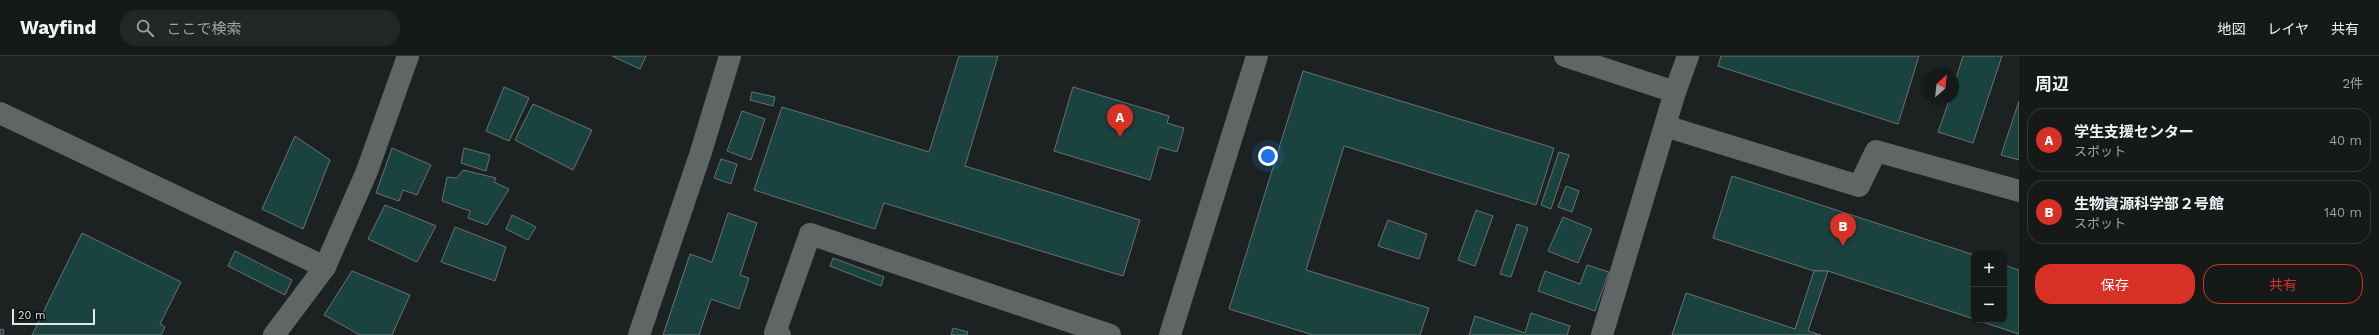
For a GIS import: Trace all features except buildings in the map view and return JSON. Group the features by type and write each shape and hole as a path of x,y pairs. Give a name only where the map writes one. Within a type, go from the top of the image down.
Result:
{"street":[{"path":"274,335 325,267 367,171 408,56"},
{"path":"639,335 701,152 730,56"},
{"path":"1170,335 1257,56"},
{"path":"1602,335 1675,92 1688,56"},
{"path":"1579,58 1675,92"},
{"path":"0,113 325,267"},
{"path":"1665,126 1859,186 1876,151 2019,191"},
{"path":"780,335 775,333 810,234 1110,335"}],"place":[{"name":"学生支援センター","path":"1120,137"},
{"name":"生物資源科学部２号館","path":"1843,246"}]}
